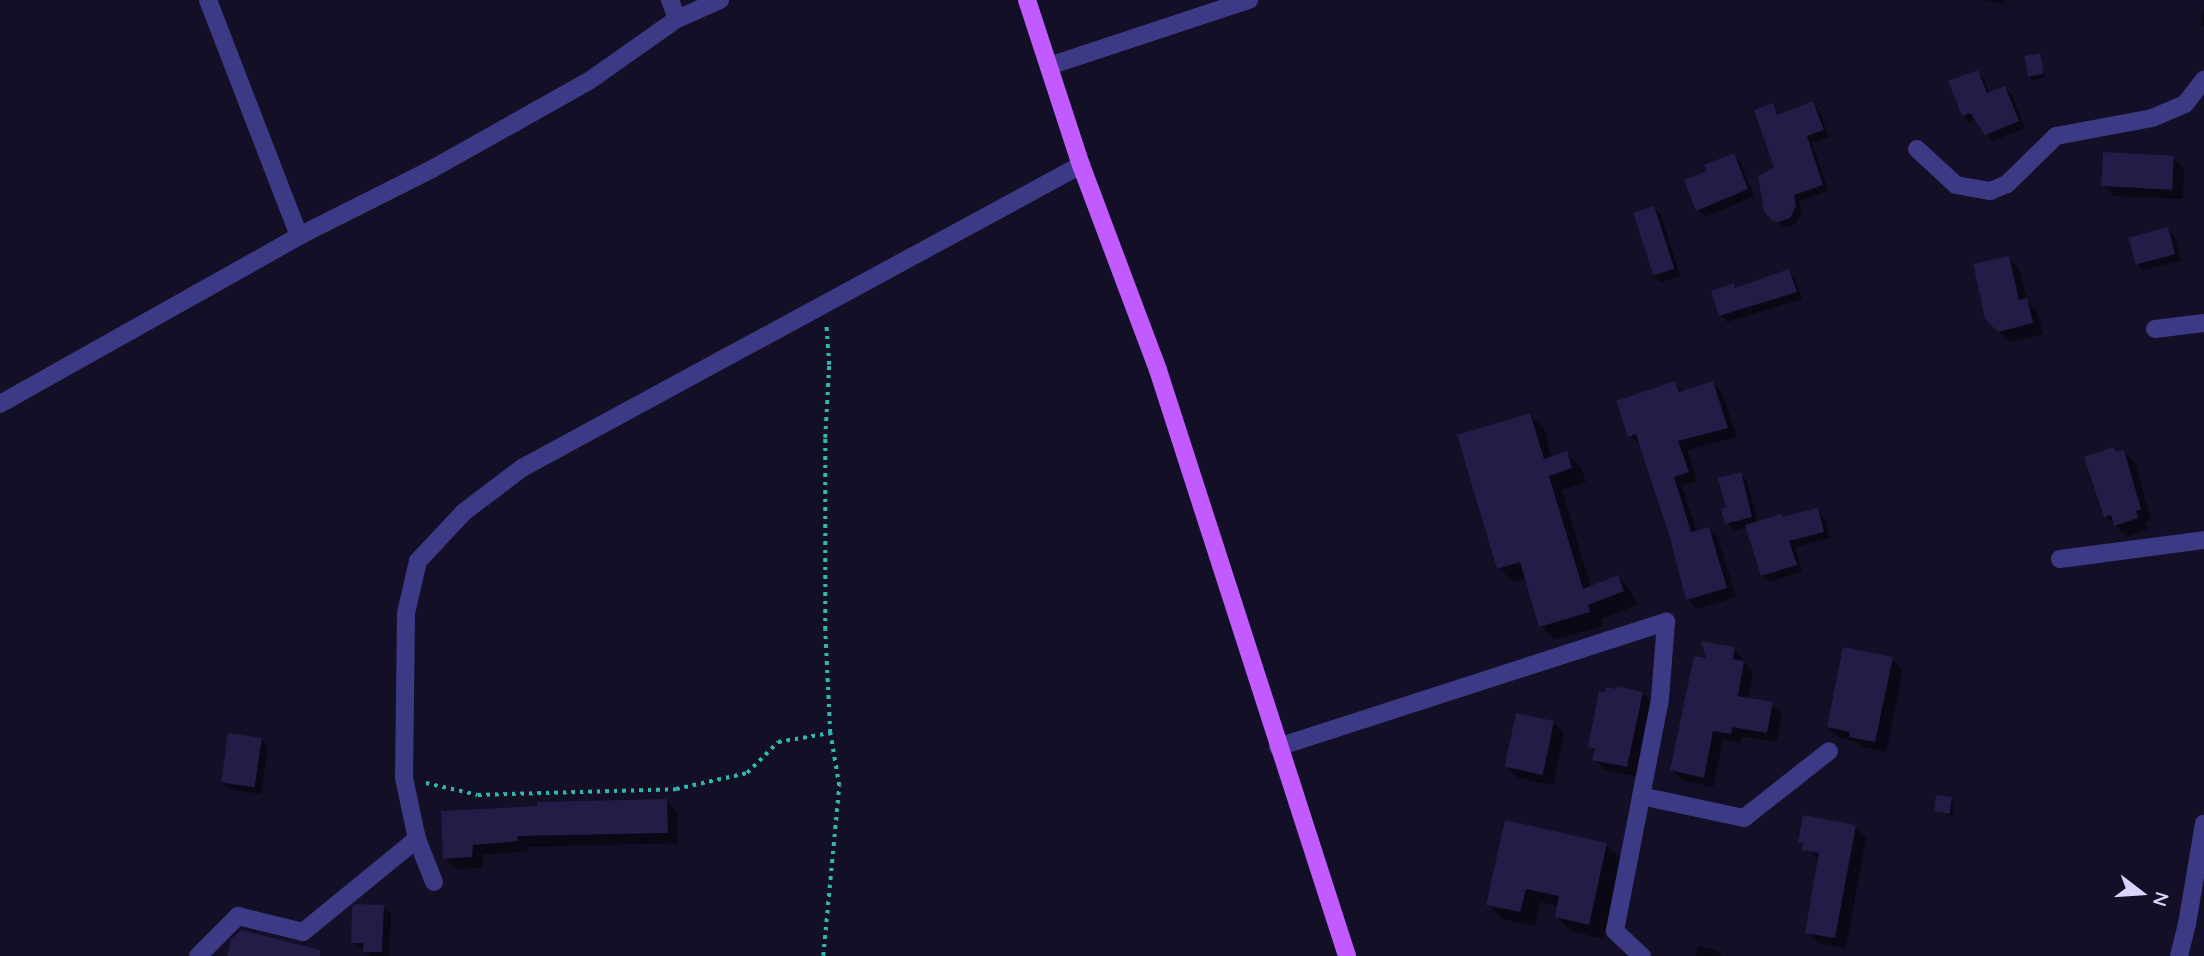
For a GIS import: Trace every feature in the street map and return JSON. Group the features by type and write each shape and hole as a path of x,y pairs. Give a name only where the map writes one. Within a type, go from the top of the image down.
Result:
{"main road":[{"path":"1027,0 1081,164 1162,382 1347,956"}],"street":[{"path":"208,0 299,236"},
{"path":"670,0 677,19"},
{"path":"0,404 299,236 432,169 589,82 677,19 720,0"},
{"path":"1049,66 1249,0"},
{"path":"1917,149 1956,185 1990,191 2007,184 2056,136 2152,118 2185,104 2204,80"},
{"path":"434,882 418,839 404,778 406,613 418,561 464,512 522,468 1081,164"},
{"path":"2155,330 2204,323"},
{"path":"2060,559 2204,540"},
{"path":"1278,747 1666,622 1660,699 1615,931 1642,956"},
{"path":"1641,796 1744,818 1829,751"},
{"path":"2179,956 2188,925 2204,822"},
{"path":"198,956 238,916 303,932 418,839"}],"path":[{"path":"823,956 839,786 830,733 825,630 825,438 829,365 825,304"},
{"path":"404,778 478,795 676,789 747,773 778,742 830,733"}],"building":[{"path":"2040,53 2044,74 2028,77 2024,56"},
{"path":"1978,70 1987,93 2005,86 2019,121 1985,135 1970,113 1962,116 1948,81"},
{"path":"1813,101 1824,130 1807,136 1823,185 1794,195 1796,206 1790,218 1772,221 1764,211 1758,176 1774,167 1754,110 1773,103 1777,115"},
{"path":"2103,152 2174,156 2172,190 2101,186"},
{"path":"1734,153 1748,189 1696,211 1684,180 1707,171 1704,165"},
{"path":"1654,206 1674,269 1653,276 1633,213"},
{"path":"2168,227 2175,254 2136,265 2128,238"},
{"path":"2009,256 2019,300 2027,298 2033,323 1998,332 1985,319 1973,264"},
{"path":"1789,269 1797,292 1719,316 1711,291 1734,283 1735,288"},
{"path":"1675,381 1679,392 1713,381 1728,428 1678,441 1689,472 1674,477 1691,532 1709,527 1727,588 1686,600 1670,538 1636,434 1628,437 1616,401"},
{"path":"1530,413 1544,459 1567,451 1572,468 1549,476 1583,589 1618,575 1624,591 1588,605 1590,612 1539,627 1520,562 1497,569 1457,435"},
{"path":"2113,447 2117,452 2124,450 2141,509 2136,511 2138,518 2114,526 2111,515 2104,517 2084,457"},
{"path":"1741,472 1752,517 1725,524 1721,509 1726,507 1718,478"},
{"path":"1818,508 1824,532 1789,541 1797,565 1761,576 1745,525 1781,514 1782,517"},
{"path":"1701,641 1735,647 1733,659 1744,661 1738,696 1773,702 1767,733 1732,727 1731,734 1713,731 1704,778 1670,770 1694,656 1706,658"},
{"path":"1843,647 1893,657 1875,742 1849,737 1850,732 1827,727"},
{"path":"1617,686 1643,692 1627,767 1592,760 1595,749 1588,747 1599,691 1605,692 1606,687 1616,689"},
{"path":"1516,713 1554,721 1543,775 1505,767"},
{"path":"228,733 262,738 255,787 221,783"},
{"path":"1936,795 1952,797 1950,814 1934,812"},
{"path":"667,799 668,833 517,836 518,841 473,845 472,857 443,859 441,811 537,806 537,802"},
{"path":"1803,815 1856,825 1835,938 1805,933 1819,853 1802,850 1803,843 1798,842"},
{"path":"1505,820 1607,843 1589,925 1555,917 1559,896 1526,889 1520,912 1486,905"},
{"path":"384,905 382,952 363,952 363,943 351,943 352,906"},
{"path":"241,930 320,950 320,956 227,956 231,939"}]}
